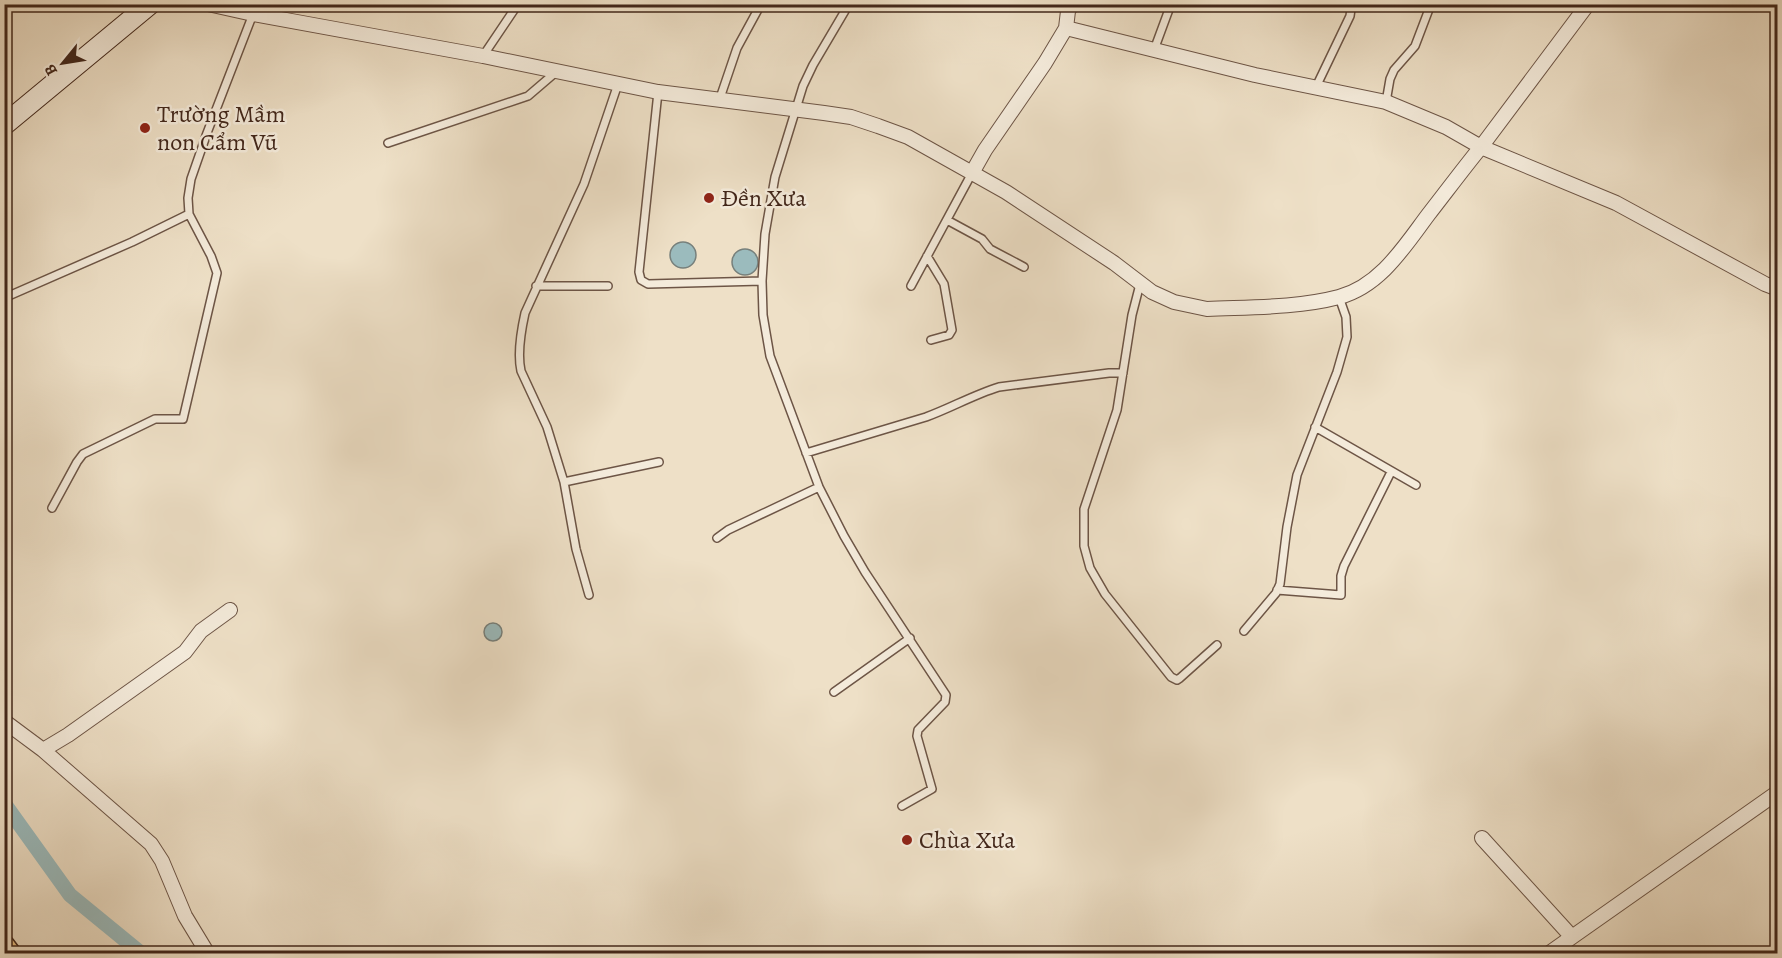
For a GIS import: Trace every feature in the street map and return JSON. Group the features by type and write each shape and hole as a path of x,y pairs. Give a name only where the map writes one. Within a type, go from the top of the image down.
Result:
{"main road":[{"path":"4,946 10,954"}],"street":[{"path":"4,125 150,4"},
{"path":"208,4 253,15 658,92 851,117 908,137 1006,192 1114,263 1152,292 1174,302 1207,309 1297,304 1339,297 1372,280 1395,258 1588,4"},
{"path":"972,173 1066,28 1071,4"},
{"path":"1066,28 1255,75 1386,102 1446,128 1481,147 1616,203 1778,289"},
{"path":"43,750 68,735 185,652 201,631 230,610"},
{"path":"4,721 43,750 151,844 162,861 185,916 208,954"},
{"path":"1548,954 1778,792"},
{"path":"1482,838 1572,937"}],"lane":[{"path":"483,57 518,4"},
{"path":"719,101 736,48 761,4"},
{"path":"849,4 803,86 775,177 765,234 762,281 763,315 770,356 819,487 865,572 946,695 945,702 918,730 917,736 932,789 902,806"},
{"path":"1154,50 1171,4"},
{"path":"1316,87 1350,16 1351,9 1348,4"},
{"path":"1386,102 1394,70 1414,46 1431,4"},
{"path":"52,508 83,454 155,419 183,419 217,273 211,256 189,214 191,179 253,15"},
{"path":"388,143 528,96 556,72"},
{"path":"589,595 576,549 564,482 547,427 519,363 524,320 536,286 584,184 618,84"},
{"path":"658,92 639,272 641,280 648,284 762,281"},
{"path":"911,286 972,173"},
{"path":"4,298 132,242 189,214"},
{"path":"946,220 982,239 990,249 1024,267"},
{"path":"927,256 944,284 952,330 949,335 931,340"},
{"path":"1140,284 1132,315 1117,410 1084,509 1084,546 1090,568 1105,594 1174,679 1180,678 1217,645"},
{"path":"536,286 608,286"},
{"path":"1244,631 1280,584 1287,527 1297,475 1337,372 1347,337 1346,317 1339,297"},
{"path":"806,453 944,411 982,392 999,387 1123,373"},
{"path":"1315,427 1416,485"},
{"path":"564,482 659,462"},
{"path":"1277,590 1341,595 1344,566 1391,472"},
{"path":"717,538 728,530 819,487"},
{"path":"834,692 910,638"}],"water":[{"path":"683,242 692,246 696,255 692,264 683,268 674,264 670,255 674,246"},
{"path":"745,249 754,253 758,262 754,271 745,275 736,271 732,262 736,253"},
{"path":"493,623 499,626 502,632 499,638 493,641 487,638 484,632 487,626"}],"waterway":[{"path":"4,803 70,895 142,954"}],"place":[{"name":"Trường Mầm non Cẩm Vũ","path":"145,128"},
{"name":"Đền Xưa","path":"709,198"},
{"name":"Chùa Xưa","path":"907,840"}]}
